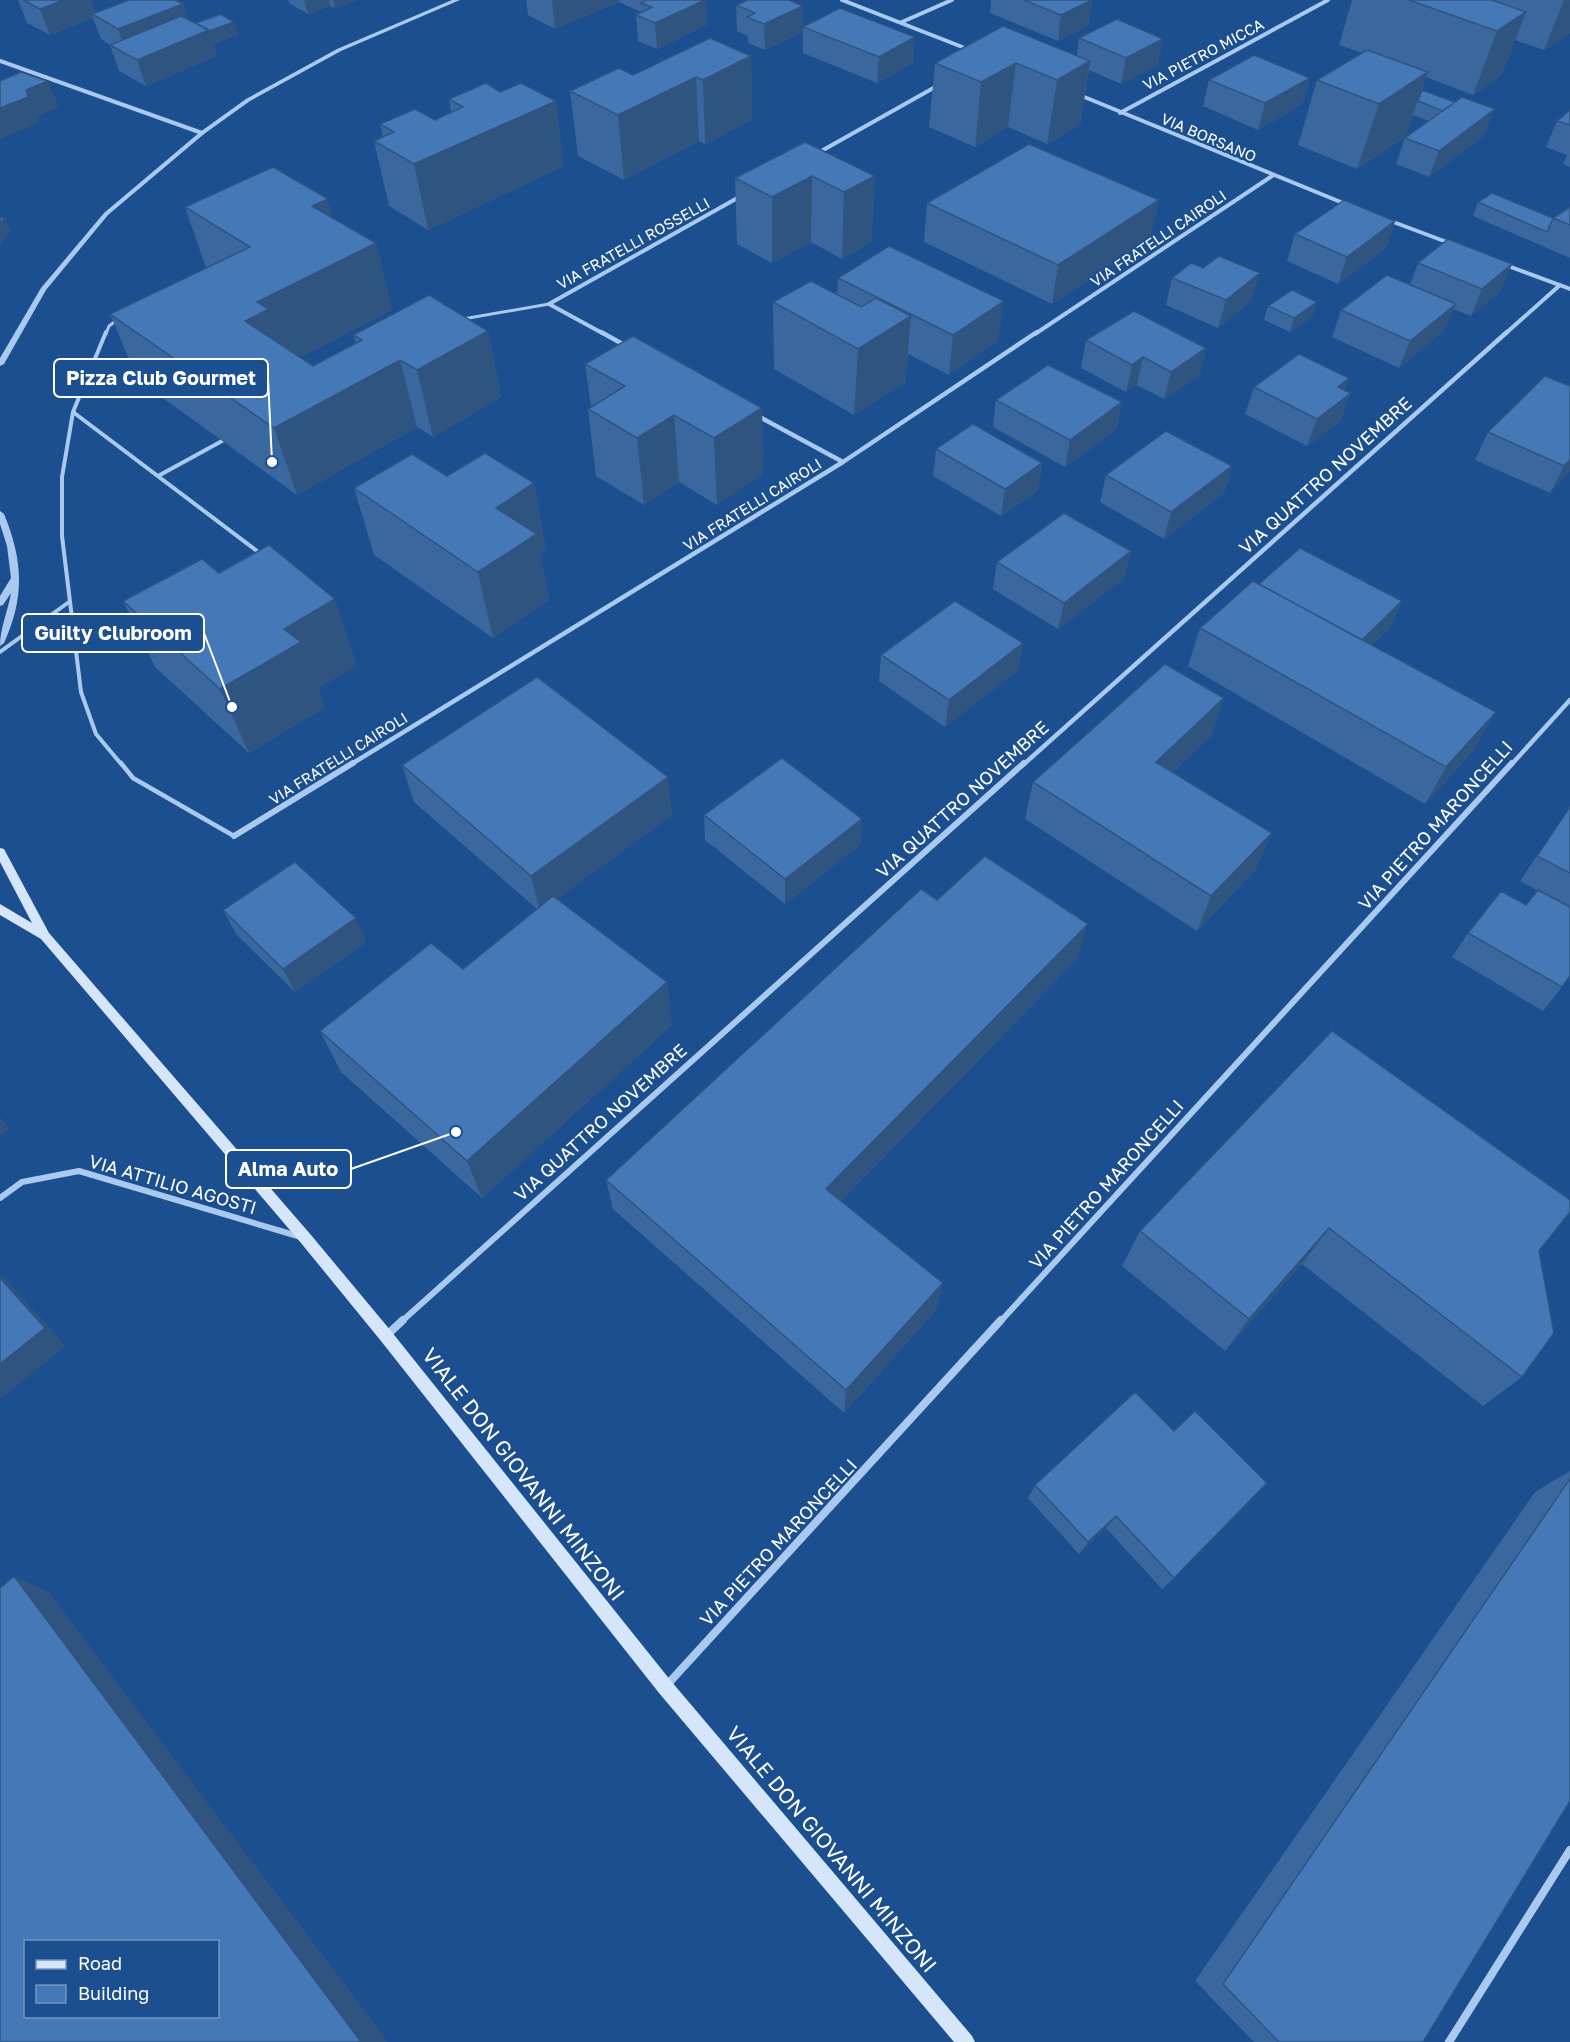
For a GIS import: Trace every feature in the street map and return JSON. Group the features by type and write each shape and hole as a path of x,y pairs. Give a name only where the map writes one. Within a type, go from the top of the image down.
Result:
{"main road":[{"name":"VIALE DON GIOVANNI MINZONI","path":"0,852 45,936 306,1239 386,1336 665,1688 966,2042"},
{"name":"VIALE DON GIOVANNI MINZONI","path":"0,909 45,936"}],"street":[{"path":"0,364 43,290 106,214 202,133 248,100 339,50 457,0"},
{"path":"842,0 977,53"},
{"path":"902,22 952,0"},
{"name":"VIA PIETRO MICCA","path":"1120,113 1328,0"},
{"path":"0,61 202,133"},
{"path":"810,157 946,81"},
{"name":"VIA BORSANO","path":"1076,94 1349,206"},
{"name":"VIA FRATELLI CAIROLI","path":"234,836 843,462 1272,176"},
{"name":"VIA FRATELLI ROSSELLI","path":"549,304 747,192"},
{"path":"1383,218 1460,248"},
{"path":"1493,260 1570,289"},
{"name":"VIA QUATTRO NOVEMBRE","path":"386,1336 476,1253 1560,285"},
{"name":"VIA FRATELLI ROSSELLI","path":"549,304 633,349"},
{"path":"749,411 843,462"},
{"path":"0,514 9,533 16,577 15,606 9,627 0,643"},
{"path":"0,603 16,577"},
{"name":"VIA PIETRO MARONCELLI","path":"665,1688 1570,700"},
{"name":"VIA ATTILIO AGOSTI","path":"0,1198 22,1182 79,1171 306,1239"},
{"path":"1449,2042 1570,1850"}],"lane":[{"path":"455,320 549,304"},
{"path":"119,319 109,326 73,412 62,477 62,536 81,692 96,734 133,778 234,836"},
{"path":"73,412 263,555"},
{"path":"158,476 222,441"},
{"path":"0,652 69,602"}],"building":[{"path":"23,0 64,0 40,9"},
{"path":"129,0 175,0 183,4 118,29 92,14"},
{"path":"646,0 705,0 655,23 636,15 652,7 641,3"},
{"path":"748,0 789,0 803,6 764,24 747,17 755,13 736,5"},
{"path":"1024,0 1092,0 1061,15"},
{"path":"1409,0 1492,0 1526,12 1497,31"},
{"path":"840,8 915,37 879,57 803,27"},
{"path":"221,14 234,22 209,31 196,23"},
{"path":"181,16 209,30 137,60 110,45"},
{"path":"1117,19 1163,39 1126,58 1079,38"},
{"path":"1003,26 1090,61 1057,80 1016,63 981,82 935,63"},
{"path":"710,38 751,56 703,80 696,77 618,115 570,91 619,68 633,75"},
{"path":"1367,50 1428,72 1379,104 1317,80"},
{"path":"1254,55 1310,78 1265,103 1209,80"},
{"path":"21,72 48,81 26,90 28,97 0,108 0,81"},
{"path":"486,83 500,92 521,83 556,101 414,164 374,141 394,132 380,124 415,109 435,120 463,107 449,99"},
{"path":"1422,90 1455,102 1443,111 1418,101"},
{"path":"1462,97 1495,109 1439,151 1405,138"},
{"path":"1570,110 1570,125 1557,121"},
{"path":"805,142 875,176 844,192 812,176 772,197 735,178"},
{"path":"1029,144 1159,200 1058,265 927,203"},
{"path":"273,167 328,199 312,206 376,243 257,302 269,309 245,321 313,366 362,340 353,335 429,295 488,331 417,370 400,360 274,428 110,314 250,247 185,207"},
{"path":"1492,193 1553,218 1547,232 1478,202"},
{"path":"1344,200 1395,221 1347,257 1295,234"},
{"path":"1570,207 1570,225 1553,218"},
{"path":"1448,239 1512,264 1482,289 1418,263"},
{"path":"889,246 1004,301 953,335 838,278"},
{"path":"1219,256 1260,273 1226,300 1172,278 1191,263 1203,268"},
{"path":"1387,275 1456,304 1410,341 1341,310"},
{"path":"811,281 861,307 876,298 911,316 858,349 773,302"},
{"path":"1292,290 1317,302 1294,318 1268,306"},
{"path":"1134,311 1206,348 1171,372 1143,357 1132,365 1086,340"},
{"path":"633,336 762,408 714,438 674,415 637,438 588,409 625,386 585,364"},
{"path":"1299,354 1349,378 1338,387 1351,393 1317,419 1254,387"},
{"path":"1048,365 1122,402 1070,440 996,400"},
{"path":"1545,376 1570,386 1570,460 1564,466 1488,432"},
{"path":"973,424 1042,463 1005,489 936,449"},
{"path":"1166,431 1232,466 1171,512 1106,475"},
{"path":"485,453 534,483 496,508 537,534 478,572 354,488 412,454 447,476"},
{"path":"1064,513 1131,551 1064,603 997,562"},
{"path":"269,545 335,599 284,629 301,642 220,689 123,601 202,559 219,573"},
{"path":"1300,548 1402,601 1362,640 1259,584"},
{"path":"1253,581 1496,712 1446,767 1200,628"},
{"path":"955,601 1023,643 949,700 881,655"},
{"path":"1165,664 1224,698 1156,762 1272,833 1211,896 1033,782"},
{"path":"537,677 668,777 531,876 402,765"},
{"path":"782,758 862,819 785,879 704,815"},
{"path":"1570,807 1570,873 1537,856"},
{"path":"985,856 1088,924 826,1189 943,1283 846,1390 606,1180 921,889 937,900"},
{"path":"295,862 356,918 283,969 223,910"},
{"path":"1538,890 1570,907 1570,976 1562,987 1468,933 1501,891 1526,905"},
{"path":"553,896 667,982 467,1161 320,1031 431,943 463,969"},
{"path":"1332,1031 1570,1200 1570,1212 1539,1251 1554,1333 1522,1377 1329,1228 1249,1319 1140,1231"},
{"path":"0,1278 45,1328 0,1364"},
{"path":"1135,1392 1174,1431 1195,1411 1267,1483 1174,1578 1116,1516 1088,1542 1035,1485"},
{"path":"1570,1479 1570,1801 1423,2042 1279,2042 1223,1984"},
{"path":"14,1576 361,2042 0,2042 0,1588"}],"place":[{"name":"Pizza Club Gourmet","path":"272,462"},
{"name":"Guilty Clubroom","path":"232,707"},
{"name":"Alma Auto","path":"456,1132"}]}
